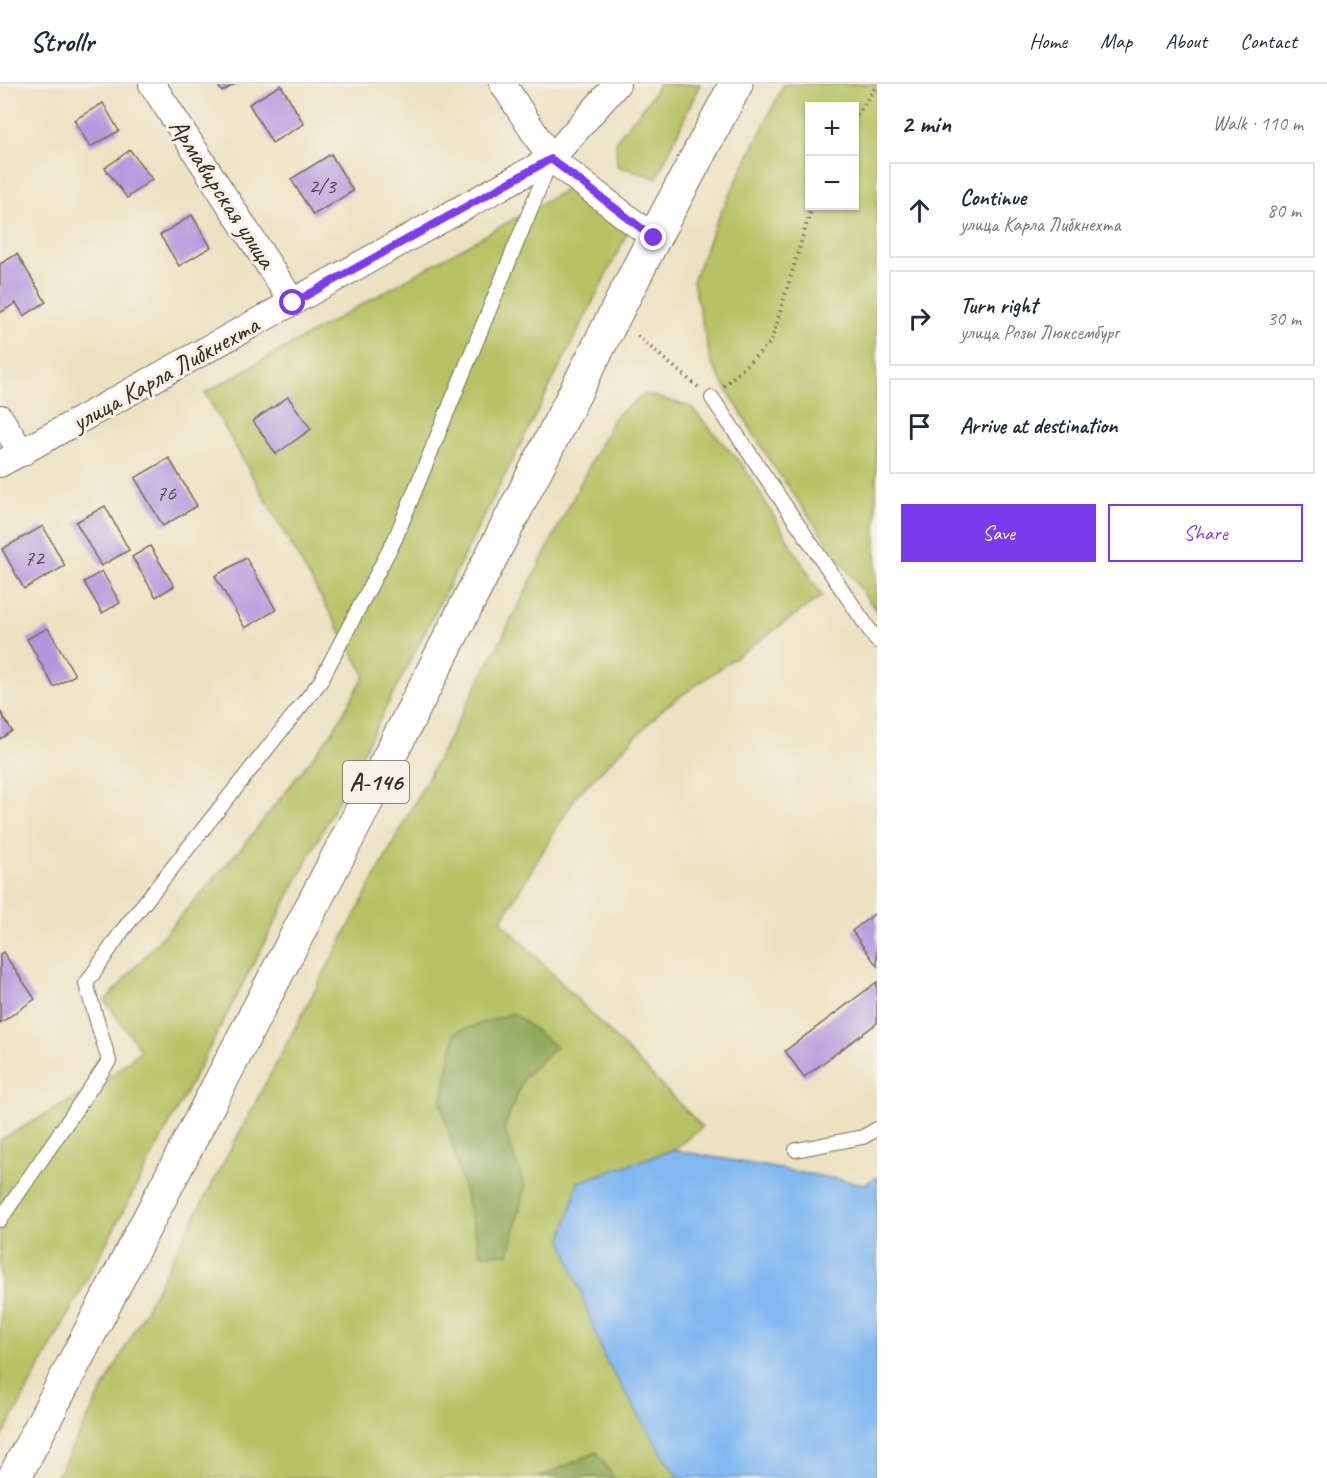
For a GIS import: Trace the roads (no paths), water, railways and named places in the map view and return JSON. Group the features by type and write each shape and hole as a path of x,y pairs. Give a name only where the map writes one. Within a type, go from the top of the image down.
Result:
{"highway":[{"name":"А-146","path":"14,1478 353,826 654,238 736,84"}],"street":[{"name":"Армавирская улица","path":"152,84 293,303"},
{"path":"503,84 551,159 654,238"},
{"name":"улица Карла Либкнехта","path":"11,458 551,159 617,84"},
{"path":"0,418 11,458"}],"lane":[{"path":"0,1220 109,1061 86,984 122,931 320,682 390,549 551,159"},
{"path":"712,398 877,641"},
{"path":"796,1150 863,1137 877,1129"}],"water":[{"path":"673,1150 865,1184 877,1177 877,1478 680,1478 667,1462 604,1357 562,1240 578,1182"}]}
